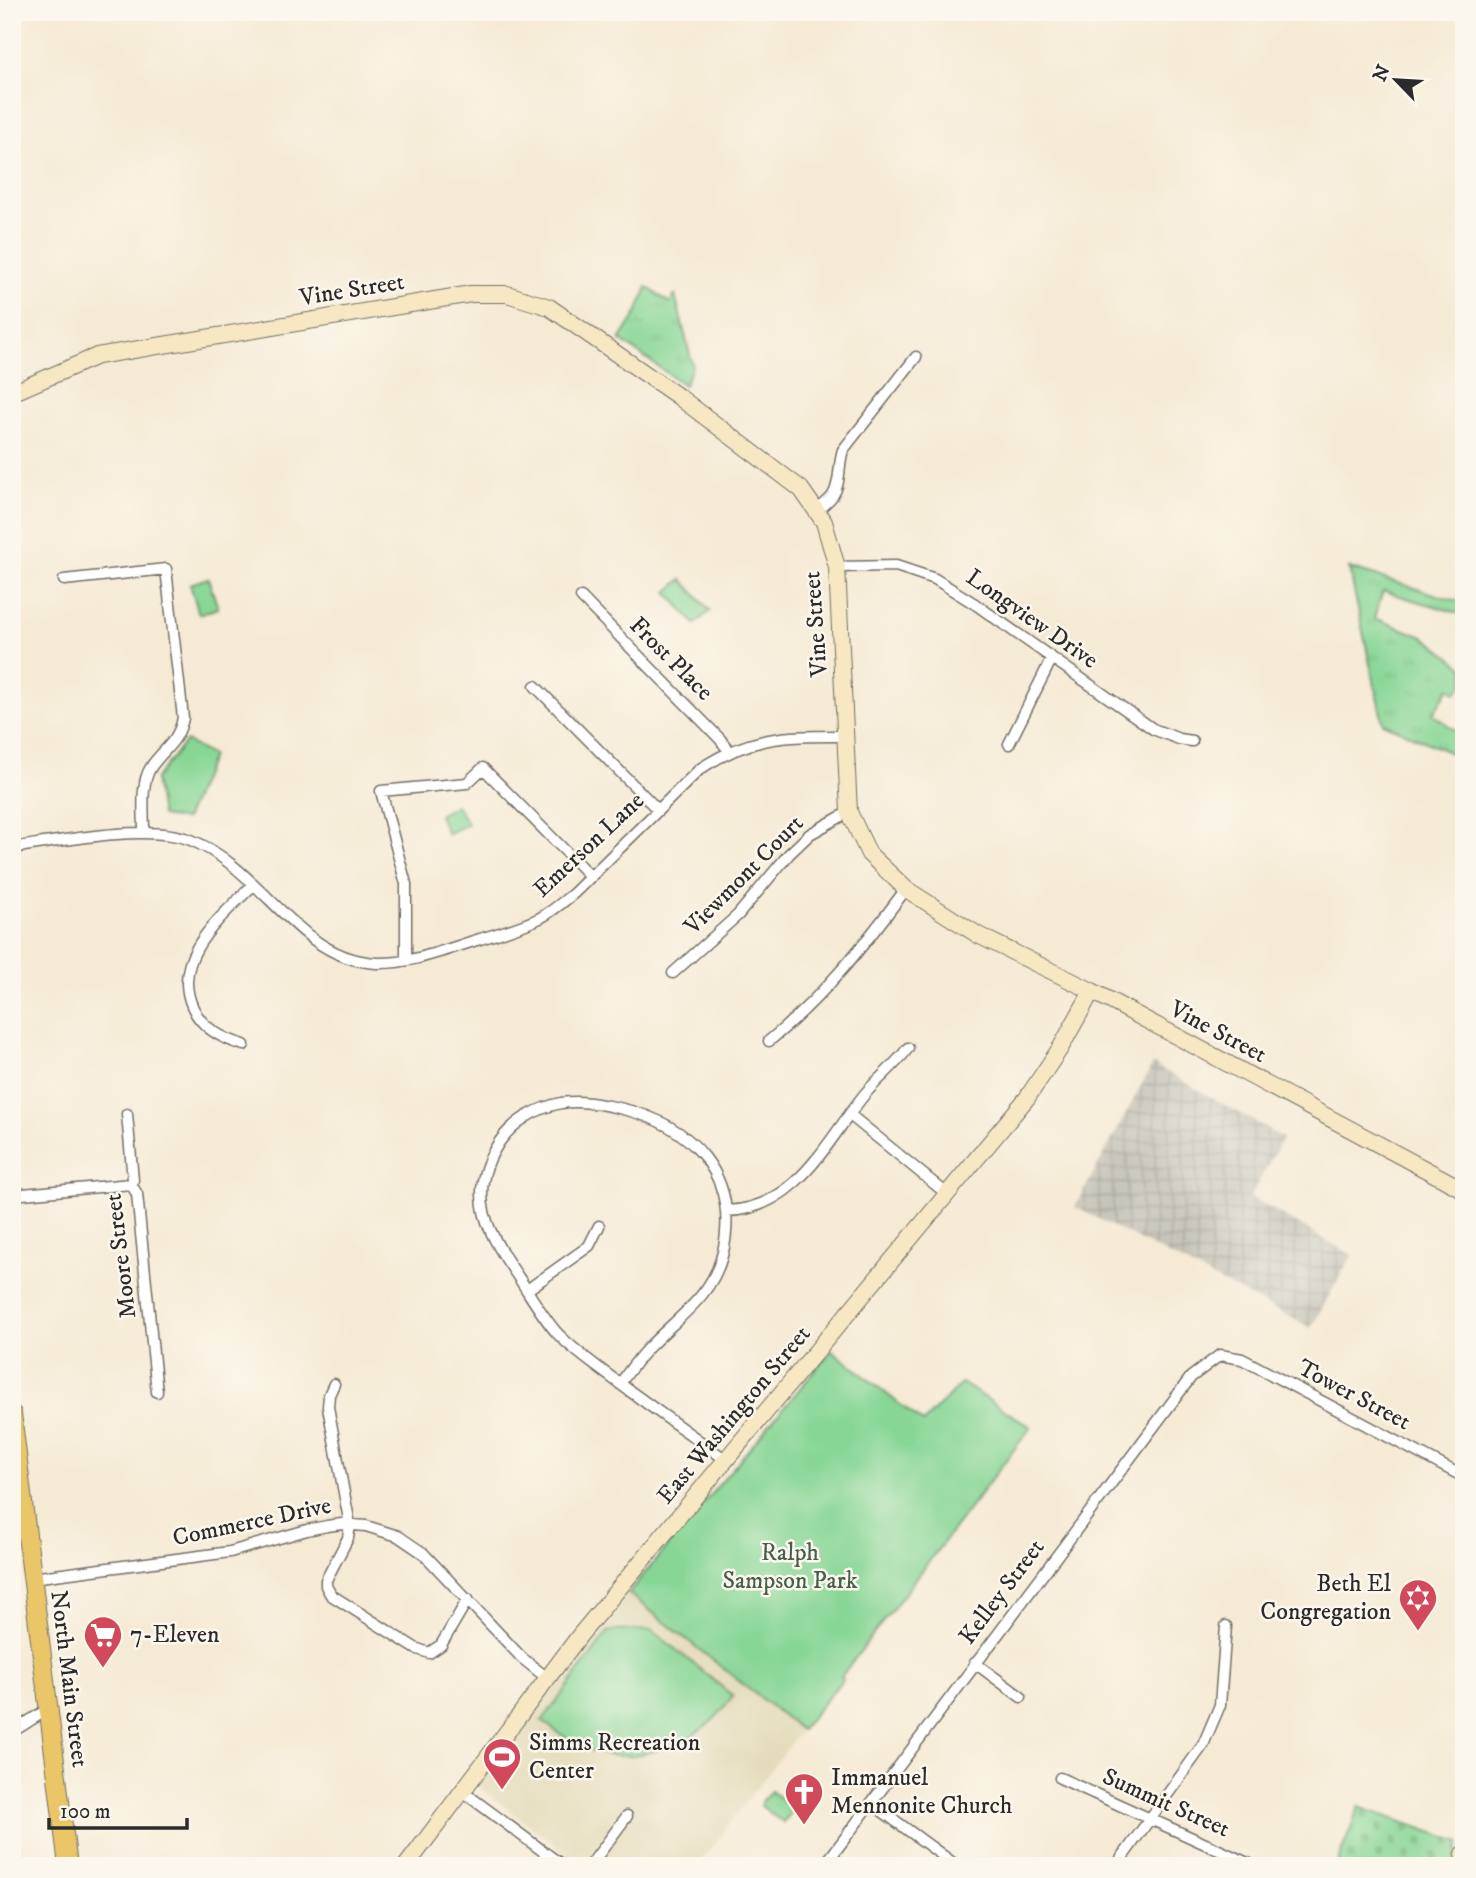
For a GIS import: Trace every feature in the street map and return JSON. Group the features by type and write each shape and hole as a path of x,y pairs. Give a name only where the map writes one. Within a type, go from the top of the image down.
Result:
{"main road":[{"name":"Vine Street","path":"12,393 97,356 471,294 508,294 549,307 801,489 824,522 837,566 849,812 869,854 906,888 978,936 1092,991 1464,1190"},
{"name":"East Washington Street","path":"406,1866 547,1678 1039,1081 1071,1031 1092,991"},
{"name":"North Main Street","path":"12,1414 17,1489 32,1578 68,1866"},
{"path":"1462,1866 1464,1854"}],"street":[{"path":"816,511 833,495 838,484 838,464 843,450 916,357"},
{"name":"Longview Drive","path":"837,566 890,565 927,575 954,590 1153,729 1192,741"},
{"path":"64,580 166,569 183,718 180,732 170,748 150,769 145,782 144,832"},
{"name":"Frost Place","path":"581,597 729,751"},
{"path":"1009,744 1052,658"},
{"path":"535,686 659,810"},
{"name":"Emerson Lane","path":"12,848 144,832 169,834 195,842 229,862 302,930 340,955 376,963 406,960 435,953 538,918 565,901 700,769 729,751 764,739 845,736"},
{"path":"406,960 406,884 381,790 467,783 484,768 591,877"},
{"name":"Viewmont Court","path":"673,973 738,915 789,854 810,834 849,812"},
{"path":"244,1045 220,1036 203,1023 191,1004 186,981 188,964 199,944 253,885"},
{"path":"769,1041 841,972 906,888"},
{"path":"726,1211 756,1206 794,1184 816,1161 865,1094 908,1048"},
{"path":"620,1384 649,1347 694,1307 707,1290 722,1253 726,1211 720,1187 704,1157 687,1139 667,1124 636,1112 587,1102 567,1102 544,1108 520,1121 502,1138 488,1165 482,1194 484,1215 493,1240 545,1318 564,1339 620,1384 726,1460"},
{"name":"Moore Street","path":"128,1114 133,1180 131,1184 137,1194 158,1392"},
{"path":"850,1115 947,1194"},
{"path":"12,1195 131,1184"},
{"path":"527,1290 589,1246 599,1226"},
{"name":"Tower Street","path":"1223,1354 1242,1359 1464,1477"},
{"name":"Kelley Street","path":"824,1866 1191,1377 1223,1354"},
{"path":"334,1384 328,1407 351,1525 348,1538 326,1580 326,1586 337,1600 415,1648 429,1653 441,1645 468,1600"},
{"name":"Commerce Drive","path":"32,1578 230,1552 307,1530 351,1525 387,1532 409,1542 437,1565 522,1658 547,1678"},
{"path":"1116,1866 1203,1745 1220,1705 1226,1626"},
{"path":"975,1664 1021,1697"},
{"path":"12,1732 48,1709"},
{"name":"Summit Street","path":"1060,1778 1254,1866"},
{"path":"462,1791 563,1866"},
{"path":"871,1803 957,1866"},
{"path":"590,1866 626,1816"}],"shaded area":[{"path":"1153,1064 1283,1138 1250,1197 1352,1255 1311,1328 1075,1207"},
{"path":"628,1593 801,1730 697,1866 583,1866 476,1785"}],"green space":[{"path":"647,287 670,303 675,295 692,363 684,385 620,340 637,313"},
{"path":"1349,568 1464,603 1464,615 1383,591 1374,618 1426,638 1464,668 1464,683 1456,693 1449,688 1433,714 1464,737 1464,759 1383,723"},
{"path":"208,578 218,608 199,614 190,584"},
{"path":"682,579 710,611 695,624 667,592"},
{"path":"186,741 212,756 185,820 161,816 155,779"},
{"path":"456,805 468,824 447,834 439,815"},
{"name":"Ralph Sampson Park","path":"832,1350 923,1423 962,1383 1031,1427 841,1677 843,1679 801,1730 628,1593"},
{"path":"652,1630 733,1696 713,1720 677,1743 650,1752 622,1756 599,1753 582,1747 542,1721 609,1631"},
{"path":"771,1791 794,1809 783,1823 760,1805"},
{"path":"1359,1807 1460,1842 1455,1866 1336,1866"}],"place":[{"name":"Beth El Congregation","path":"1418,1632"},
{"name":"7-Eleven","path":"103,1669"},
{"name":"Simms Recreation Center","path":"502,1791"},
{"name":"Immanuel Mennonite Church","path":"804,1826"}]}
